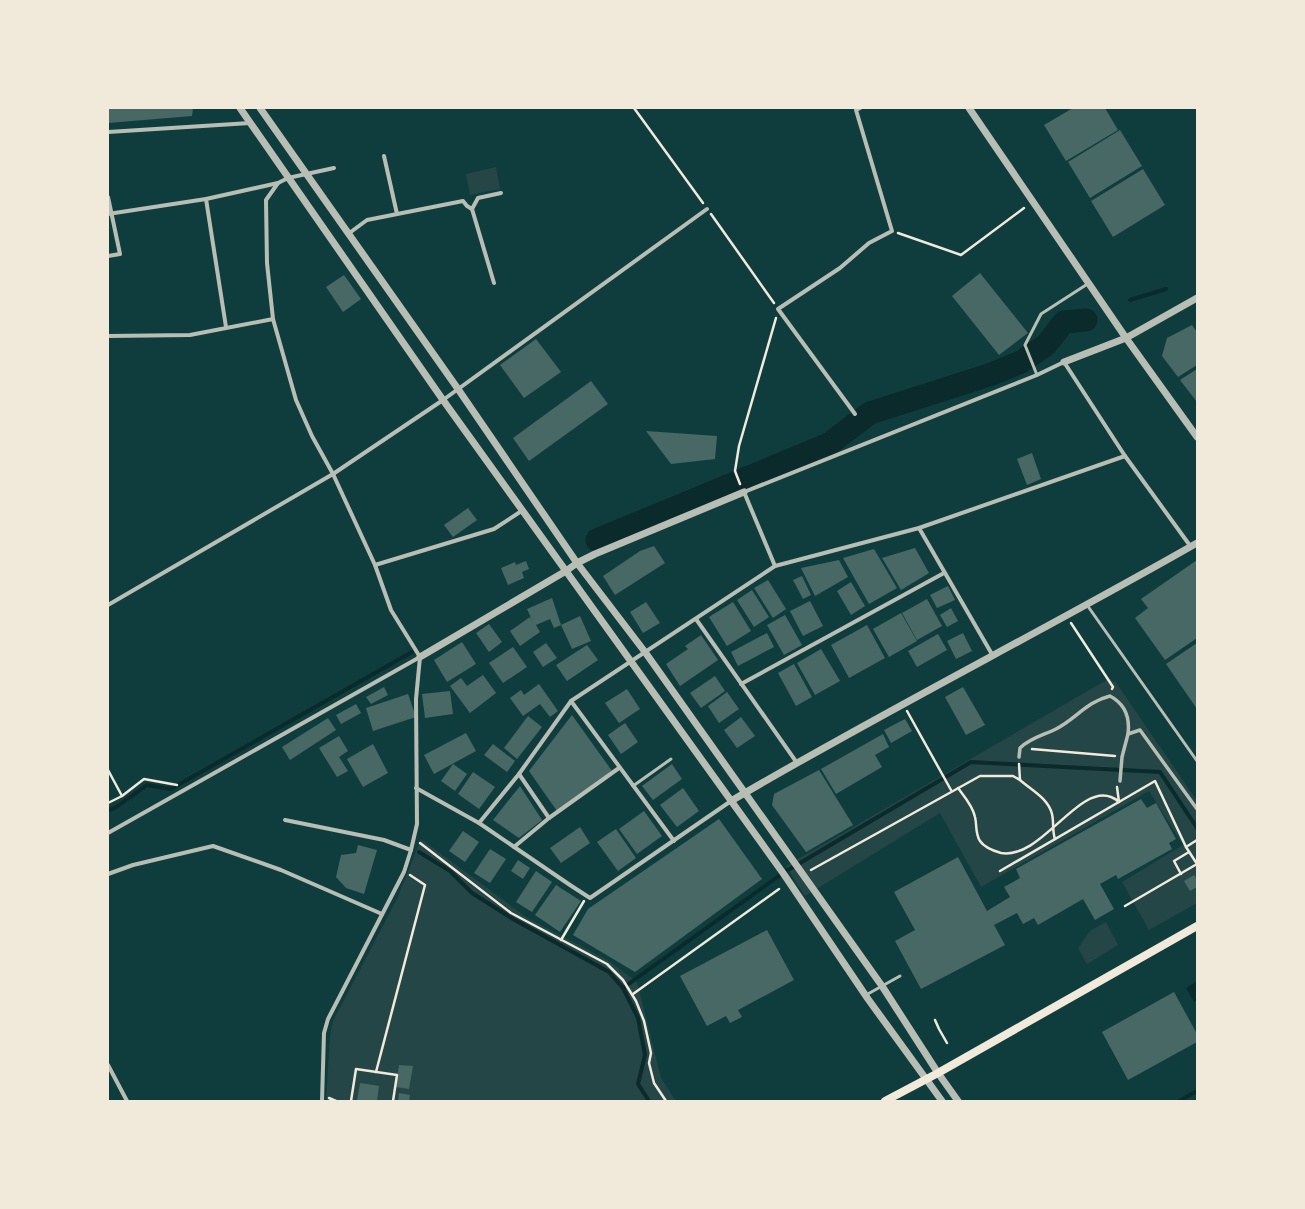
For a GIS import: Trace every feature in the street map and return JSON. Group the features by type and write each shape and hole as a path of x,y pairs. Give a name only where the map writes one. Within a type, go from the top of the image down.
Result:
{"main road":[{"path":"885,1101 938,1073 1197,926"}],"street":[{"path":"240,108 444,400 783,873 866,995 942,1101"},
{"path":"260,108 458,389 577,563 645,652 882,986 938,1073 958,1101"},
{"path":"854,414 778,309 840,268 869,243 892,231 856,110 860,108"},
{"path":"969,108 1126,338 1197,437"},
{"path":"108,132 250,123"},
{"path":"384,156 397,214"},
{"path":"110,214 206,199 278,183 288,178 334,168"},
{"path":"278,183 266,200 268,263 273,319 296,400 375,565 391,610 420,657 416,699 417,824 404,872 328,1019 324,1033 322,1101"},
{"path":"472,209 478,198 501,193"},
{"path":"108,197 110,214 120,254 108,256"},
{"path":"206,199 226,327"},
{"path":"348,234 368,220 463,201 472,209 494,283"},
{"path":"108,605 332,474 444,400 707,208"},
{"path":"108,833 420,657 566,571 577,563 595,554 742,489 1037,375 1064,362 1126,338 1197,298"},
{"path":"108,336 190,335 273,319"},
{"path":"416,788 479,823 590,898 745,792 1194,545 1125,456 1064,362"},
{"path":"479,823 519,774 571,701 775,566 919,528 1125,456"},
{"path":"742,489 775,566"},
{"path":"375,565 494,529 523,510"},
{"path":"919,528 992,656"},
{"path":"741,684 944,573"},
{"path":"696,619 797,763"},
{"path":"1019,757 1020,748 1024,743 1056,728 1099,699 1110,696 1125,709 1129,723 1128,734 1122,757 1120,781"},
{"path":"571,701 674,841"},
{"path":"1128,734 1140,730 1197,809"},
{"path":"514,847 549,818 619,768"},
{"path":"519,774 549,818"},
{"path":"285,820 384,840 411,850"},
{"path":"108,874 134,865 213,846 281,870 382,914"},
{"path":"108,1065 127,1101"}],"lane":[{"path":"1037,375 1025,345 1041,314 1089,283"},
{"path":"1086,605 1197,760"},
{"path":"633,786 671,759"},
{"path":"866,995 900,976"}],"path":[{"path":"634,108 778,309 739,446 735,471 742,489"},
{"path":"892,231 961,255 1024,208"},
{"path":"1069,621 1113,687 1110,696"},
{"path":"907,710 951,790"},
{"path":"1020,748 1122,757"},
{"path":"1019,757 1020,780"},
{"path":"108,770 122,796"},
{"path":"810,870 951,790 958,788 980,776 1013,776 1041,797 1047,803 1052,813 1055,839"},
{"path":"108,803 122,796 144,779 190,787"},
{"path":"1119,802 1117,788 1120,781"},
{"path":"1000,871 1155,781 1186,847 1197,864 1124,906"},
{"path":"958,788 975,816 976,829 980,841 993,850 1008,854 1019,851 1028,846 1053,828 1075,808 1096,796 1112,797 1119,802"},
{"path":"413,838 511,913 607,964 623,980 633,994 644,1021 650,1053 649,1063 654,1083 666,1101"},
{"path":"1186,847 1197,840"},
{"path":"1181,874 1174,862 1190,852"},
{"path":"376,1072 425,885 404,872"},
{"path":"633,994 779,889"},
{"path":"561,940 587,896"},
{"path":"935,1020 947,1043"},
{"path":"351,1101 356,1069 397,1075 393,1101"}],"shaded area":[{"path":"496,167 500,189 470,195 466,174"},
{"path":"1110,678 1113,682 1115,681 1197,801 1197,903 1149,930 1122,882 1183,845 1149,791 981,887 940,813 805,896 786,866"},
{"path":"421,839 526,917 609,961 637,982 661,1078 676,1101 326,1101 330,1035 333,1021 397,899"},
{"path":"1106,922 1118,945 1087,964 1078,948 1090,931"},
{"path":"1197,981 1197,1000 1194,1002 1186,988"}],"building":[{"path":"108,108 193,108 192,116 108,123"},
{"path":"1073,108 1105,108 1118,130 1066,161 1044,125"},
{"path":"1120,130 1142,166 1090,198 1068,162"},
{"path":"1143,169 1165,205 1113,237 1091,201"},
{"path":"980,273 1028,333 999,355 952,296"},
{"path":"344,275 361,299 343,312 326,287"},
{"path":"1192,325 1197,332 1197,365 1178,377 1162,356 1167,338"},
{"path":"536,339 561,372 524,398 500,365"},
{"path":"1197,369 1197,402 1180,380"},
{"path":"591,381 608,404 529,461 513,438"},
{"path":"646,431 717,436 715,459 671,464"},
{"path":"1032,453 1041,479 1027,485 1017,459"},
{"path":"468,508 477,520 453,537 444,525"},
{"path":"654,546 665,563 615,595 603,576 640,551"},
{"path":"915,548 929,573 901,590 882,558"},
{"path":"874,549 897,588 869,604 843,558"},
{"path":"839,560 848,577 815,596 801,568"},
{"path":"1197,560 1197,638 1165,660 1135,618 1148,608 1141,599"},
{"path":"526,561 529,569 522,572 524,578 508,585 501,568 515,562 516,565"},
{"path":"802,576 811,595 803,599 793,580"},
{"path":"768,580 786,609 773,618 754,588"},
{"path":"851,582 865,606 851,615 837,591"},
{"path":"948,586 955,600 937,608 930,595"},
{"path":"752,590 769,617 754,627 737,600"},
{"path":"552,598 561,625 554,628 550,619 536,625 540,632 520,646 510,631 530,617 532,620 527,609"},
{"path":"927,599 942,626 917,640 902,613"},
{"path":"810,601 823,626 803,636 790,611"},
{"path":"646,602 660,623 643,633 630,612"},
{"path":"733,602 751,631 727,646 709,617"},
{"path":"951,608 958,621 947,627 940,615"},
{"path":"901,613 917,641 889,657 873,629"},
{"path":"785,615 802,645 784,655 767,625"},
{"path":"580,616 591,641 572,649 561,625"},
{"path":"489,624 502,642 489,652 476,633"},
{"path":"867,625 885,658 849,678 831,645"},
{"path":"767,633 774,647 738,666 731,652"},
{"path":"963,633 972,651 956,659 947,641"},
{"path":"938,634 947,650 917,667 908,651"},
{"path":"701,635 718,660 680,686 666,664 688,649 685,646"},
{"path":"462,642 476,664 447,682 434,660"},
{"path":"546,643 557,658 543,667 533,652"},
{"path":"1197,643 1197,709 1166,664"},
{"path":"587,645 598,660 567,681 556,665"},
{"path":"513,647 527,667 503,683 489,663"},
{"path":"821,649 840,681 815,695 797,663"},
{"path":"794,664 812,697 796,706 778,673"},
{"path":"483,675 496,693 470,713 450,686 461,678 467,686"},
{"path":"715,676 725,691 701,708 690,693"},
{"path":"539,684 558,711 550,717 540,704 523,716 510,698 521,690 524,695"},
{"path":"384,687 388,695 371,704 366,697"},
{"path":"963,687 985,725 966,735 945,697"},
{"path":"627,689 640,709 619,723 605,703"},
{"path":"450,691 453,714 425,718 422,694"},
{"path":"727,692 739,709 719,723 708,706"},
{"path":"408,694 416,717 373,731 366,708"},
{"path":"356,704 361,713 341,724 336,715"},
{"path":"572,715 612,771 557,811 529,771"},
{"path":"528,716 542,727 517,759 504,748"},
{"path":"741,717 755,736 737,748 724,730"},
{"path":"328,718 336,730 290,760 282,747"},
{"path":"905,719 912,731 891,743 884,730"},
{"path":"625,723 638,742 621,754 608,735"},
{"path":"466,733 476,751 434,774 424,755"},
{"path":"883,734 889,747 875,755 882,767 836,794 821,769"},
{"path":"339,736 348,751 339,757 348,771 337,777 319,748"},
{"path":"373,744 388,773 363,787 347,759"},
{"path":"493,744 515,761 507,772 484,755"},
{"path":"453,764 467,774 455,791 441,781"},
{"path":"672,764 682,779 653,800 642,786"},
{"path":"819,770 853,825 806,852 772,805 774,794"},
{"path":"473,772 495,787 479,809 458,794"},
{"path":"520,786 542,820 519,838 493,820"},
{"path":"683,788 699,811 677,827 660,805"},
{"path":"1141,799 1147,808 1156,803 1176,839 1169,843 1172,849 1118,879 1116,875 1100,884 1114,909 1095,920 1083,899 1038,925 1034,918 1023,924 1017,913 994,925 1005,945 921,989 895,941 915,930 894,892 958,857 987,911 1010,897 1004,887 1020,878 1016,869"},
{"path":"644,811 662,836 637,854 619,829"},
{"path":"719,819 762,879 635,972 573,935 588,909"},
{"path":"580,827 590,843 561,863 550,848"},
{"path":"616,829 636,858 618,871 597,842"},
{"path":"463,831 479,842 465,862 449,851"},
{"path":"358,845 377,850 364,894 346,888 336,877 341,855 356,853"},
{"path":"490,849 506,859 490,883 474,873"},
{"path":"518,860 530,868 523,879 511,871"},
{"path":"536,871 552,882 532,912 516,902"},
{"path":"1194,875 1197,879 1197,887 1190,891 1184,881"},
{"path":"556,885 581,901 560,932 535,915"},
{"path":"767,930 794,980 738,1010 742,1017 730,1023 726,1016 707,1026 680,976"},
{"path":"1174,992 1197,1034 1197,1042 1128,1080 1102,1032"},
{"path":"399,1065 413,1066 409,1089 396,1087"},
{"path":"360,1083 379,1086 377,1101 357,1101"},
{"path":"399,1093 410,1095 409,1101 398,1101"}],"waterway":[{"path":"1130,300 1166,289"},
{"path":"597,540 829,444 870,413 992,374 1021,362 1046,345 1064,322 1086,320"},
{"path":"108,810 115,808 147,785 171,789 412,652"},
{"path":"623,988 783,873 971,762 1160,772 1197,828"},
{"path":"419,852 450,871 472,893 513,919 609,972 623,988 638,1018 645,1055 638,1084 649,1101"},
{"path":"1179,1101 1197,1091"}]}
